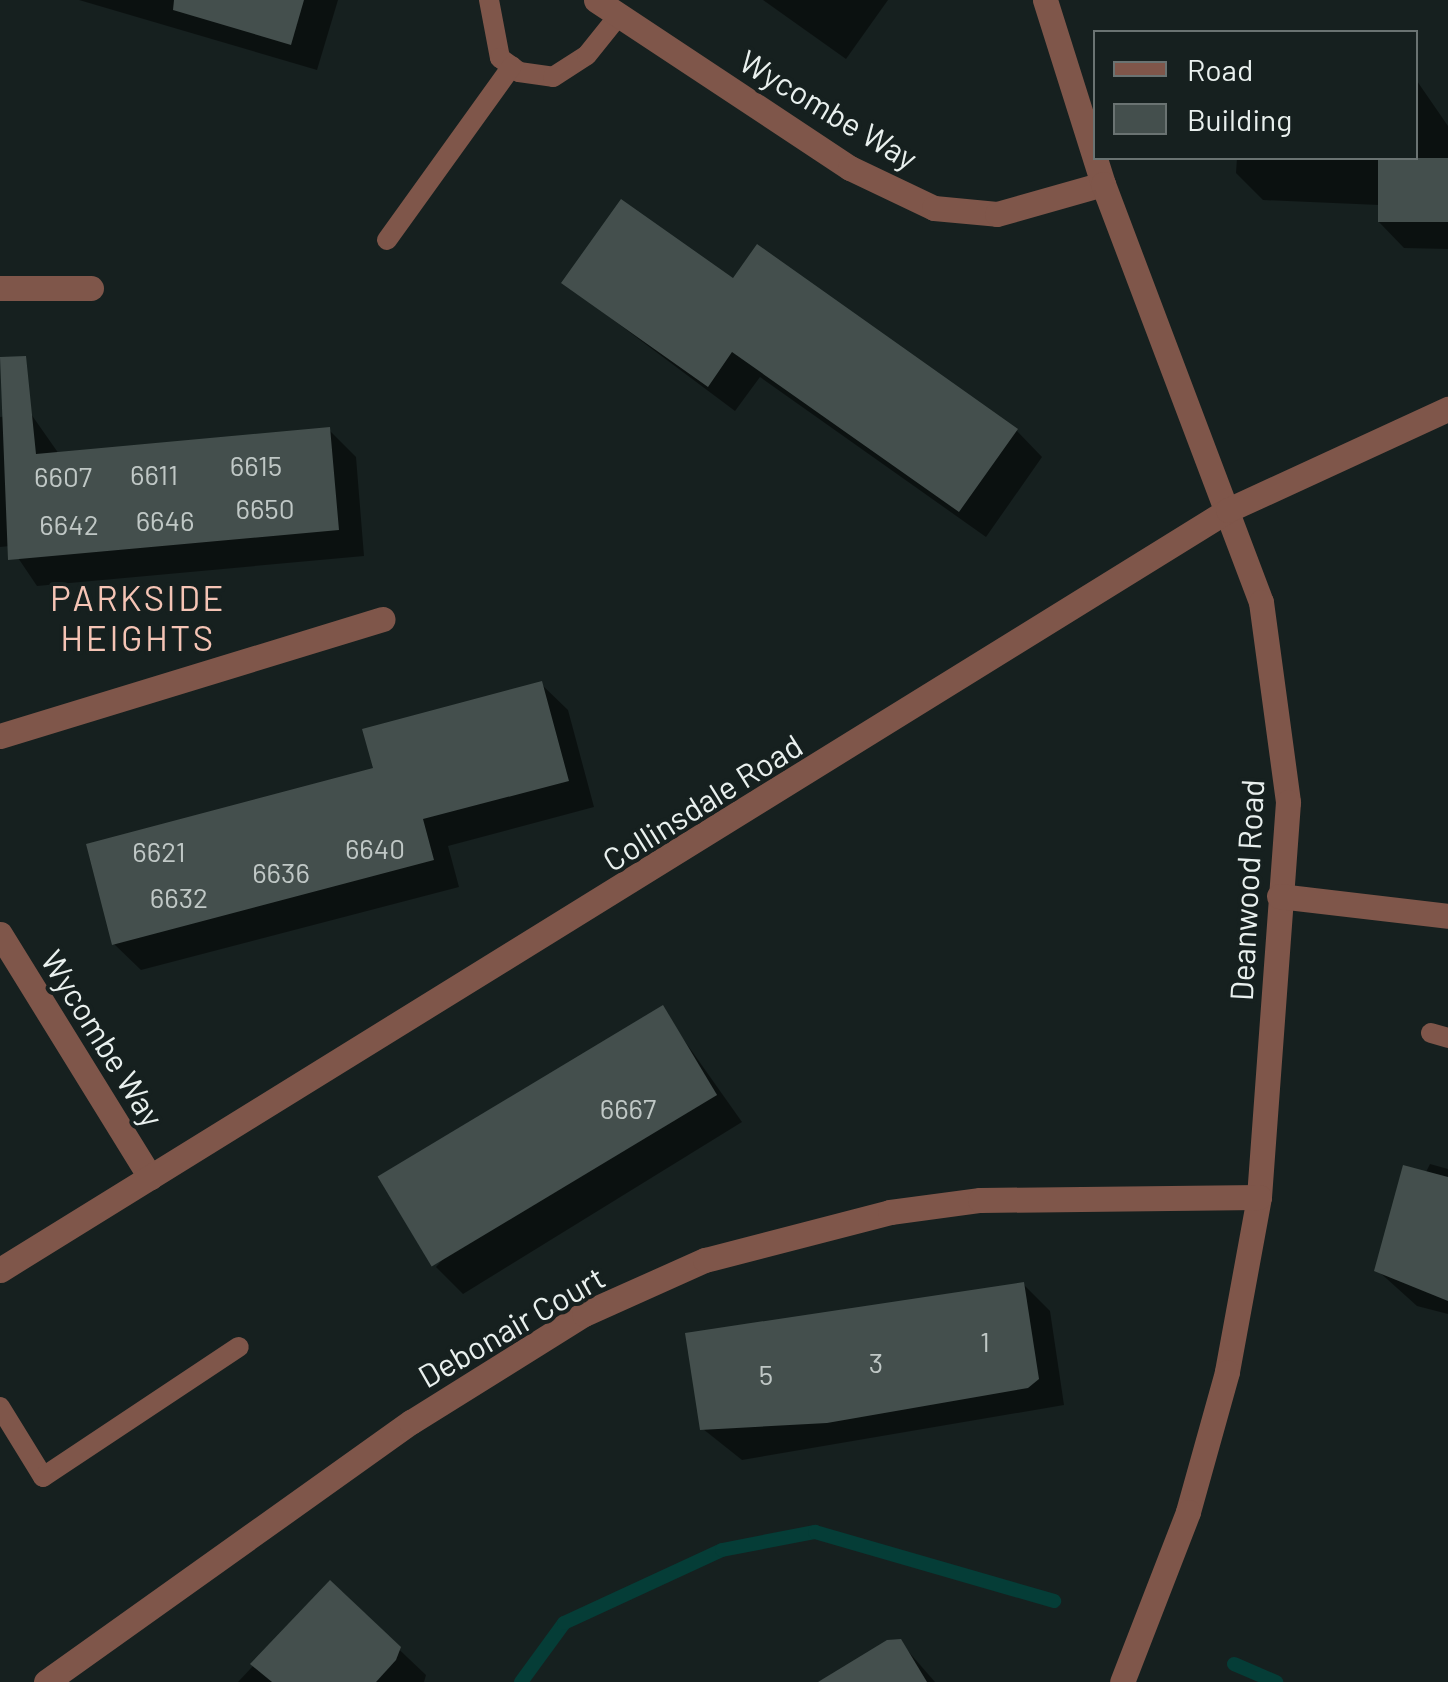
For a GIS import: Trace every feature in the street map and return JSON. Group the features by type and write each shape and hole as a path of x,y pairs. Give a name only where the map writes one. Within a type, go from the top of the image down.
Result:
{"street":[{"name":"Wycombe Way","path":"596,0 850,168 934,208 997,214 1103,184"},
{"name":"Deanwood Road","path":"1045,0 1093,152"},
{"name":"Deanwood Road","path":"1095,160 1262,602 1281,715 1288,802 1260,1197 1188,1512 1122,1682"},
{"path":"0,288 91,288"},
{"name":"Collinsdale Road","path":"0,1270 1228,510 1448,408"},
{"path":"0,736 383,619"},
{"path":"1279,896 1448,916"},
{"name":"Wycombe Way","path":"0,934 150,1176"},
{"name":"Debonair Court","path":"46,1682 411,1422 584,1314 705,1260 890,1212 980,1200 1260,1197"}],"lane":[{"path":"490,0 490,28 512,66 554,76 587,55 618,14"},
{"path":"387,240 512,66"},
{"path":"0,1407 43,1477 238,1347"}],"building":[{"path":"174,0 304,0 291,45 173,10"},
{"path":"1448,158 1448,222 1378,222 1378,160"},
{"path":"621,199 733,278 757,244 1018,429 959,512 732,352 708,387 561,283"},
{"path":"26,356 36,454 330,427 339,530 8,560 0,357"},
{"path":"542,681 569,781 423,819 434,860 112,945 86,844 373,768 362,729"},
{"path":"663,1005 717,1095 432,1267 378,1177"},
{"path":"1403,1165 1448,1177 1448,1301 1374,1271"},
{"path":"1024,1282 1039,1379 1028,1388 827,1423 700,1430 685,1333"},
{"path":"330,1580 401,1647 396,1660 376,1682 272,1682 250,1664"},
{"path":"901,1639 927,1682 818,1682 887,1640"}],"waterway":[{"path":"521,1682 564,1623 722,1550 815,1532 1054,1601"},
{"path":"1234,1664 1276,1682"}],"district":[{"name":"PARKSIDE HEIGHTS","path":"138,617"}]}
